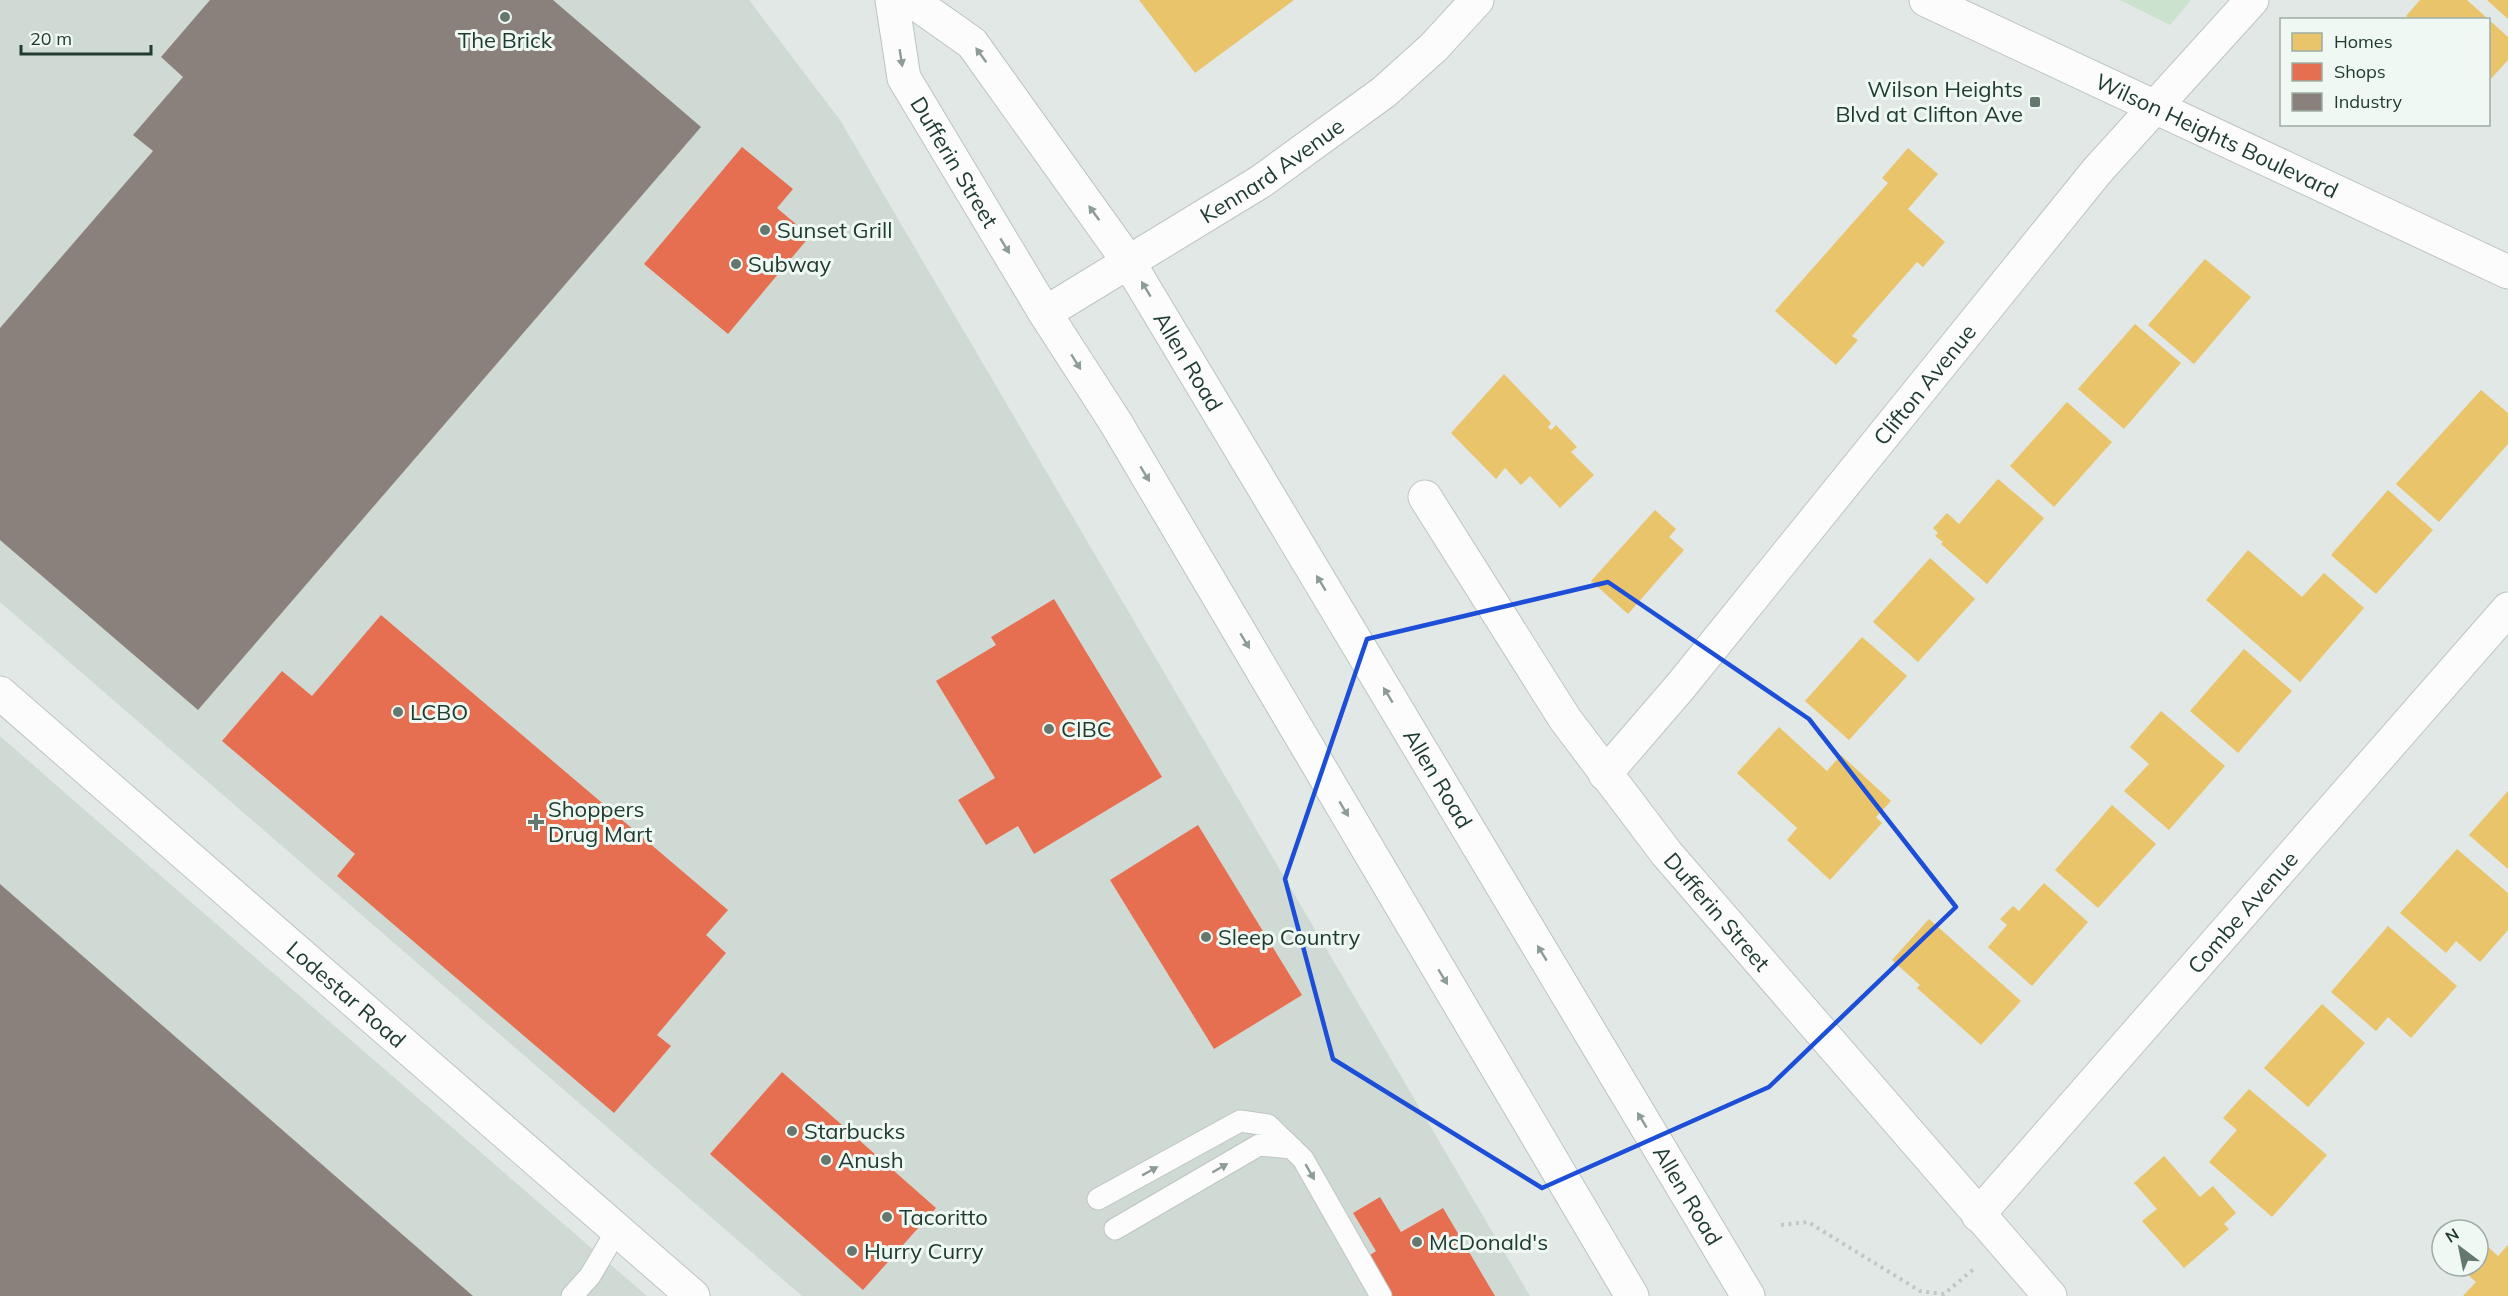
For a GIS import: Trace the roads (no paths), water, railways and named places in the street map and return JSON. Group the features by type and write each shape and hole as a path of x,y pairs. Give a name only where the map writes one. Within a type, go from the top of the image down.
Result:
{"street":[{"name":"Dufferin Street","path":"892,0 904,78 1045,313"},
{"path":"911,0 972,43 1128,261"},
{"name":"Kennard Avenue","path":"1045,313 1260,182 1384,92 1434,46 1477,0"},
{"name":"Wilson Heights Boulevard","path":"1926,0 2508,272"},
{"name":"Clifton Avenue","path":"1605,774 1680,687 2097,171 2252,0"},
{"name":"Allen Road","path":"1128,261 1748,1296"},
{"path":"1045,313 1116,423 1632,1296"},
{"name":"Dufferin Street","path":"1425,497 1565,719 1667,854 2050,1296"},
{"name":"Combe Avenue","path":"1978,1215 2508,609"},
{"name":"Lodestar Road","path":"2,698 693,1296"}],"lane":[{"path":"1098,1199 1240,1121 1268,1125 1303,1159 1381,1296"},
{"path":"1115,1229 1258,1145 1292,1148"},
{"path":"572,1296 590,1276 617,1230"}],"place":[{"name":"The Brick","path":"505,17"},
{"name":"Wilson Heights Blvd at Clifton Ave","path":"2035,102"},
{"name":"Sunset Grill","path":"765,230"},
{"name":"Subway","path":"736,264"},
{"name":"LCBO","path":"398,712"},
{"name":"CIBC","path":"1049,729"},
{"name":"Shoppers Drug Mart","path":"536,822"},
{"name":"Sleep Country","path":"1206,937"},
{"name":"Starbucks","path":"792,1131"},
{"name":"Anush","path":"826,1160"},
{"name":"Tacoritto","path":"887,1217"},
{"name":"McDonald's","path":"1417,1242"},
{"name":"Hurry Curry","path":"852,1251"}]}
